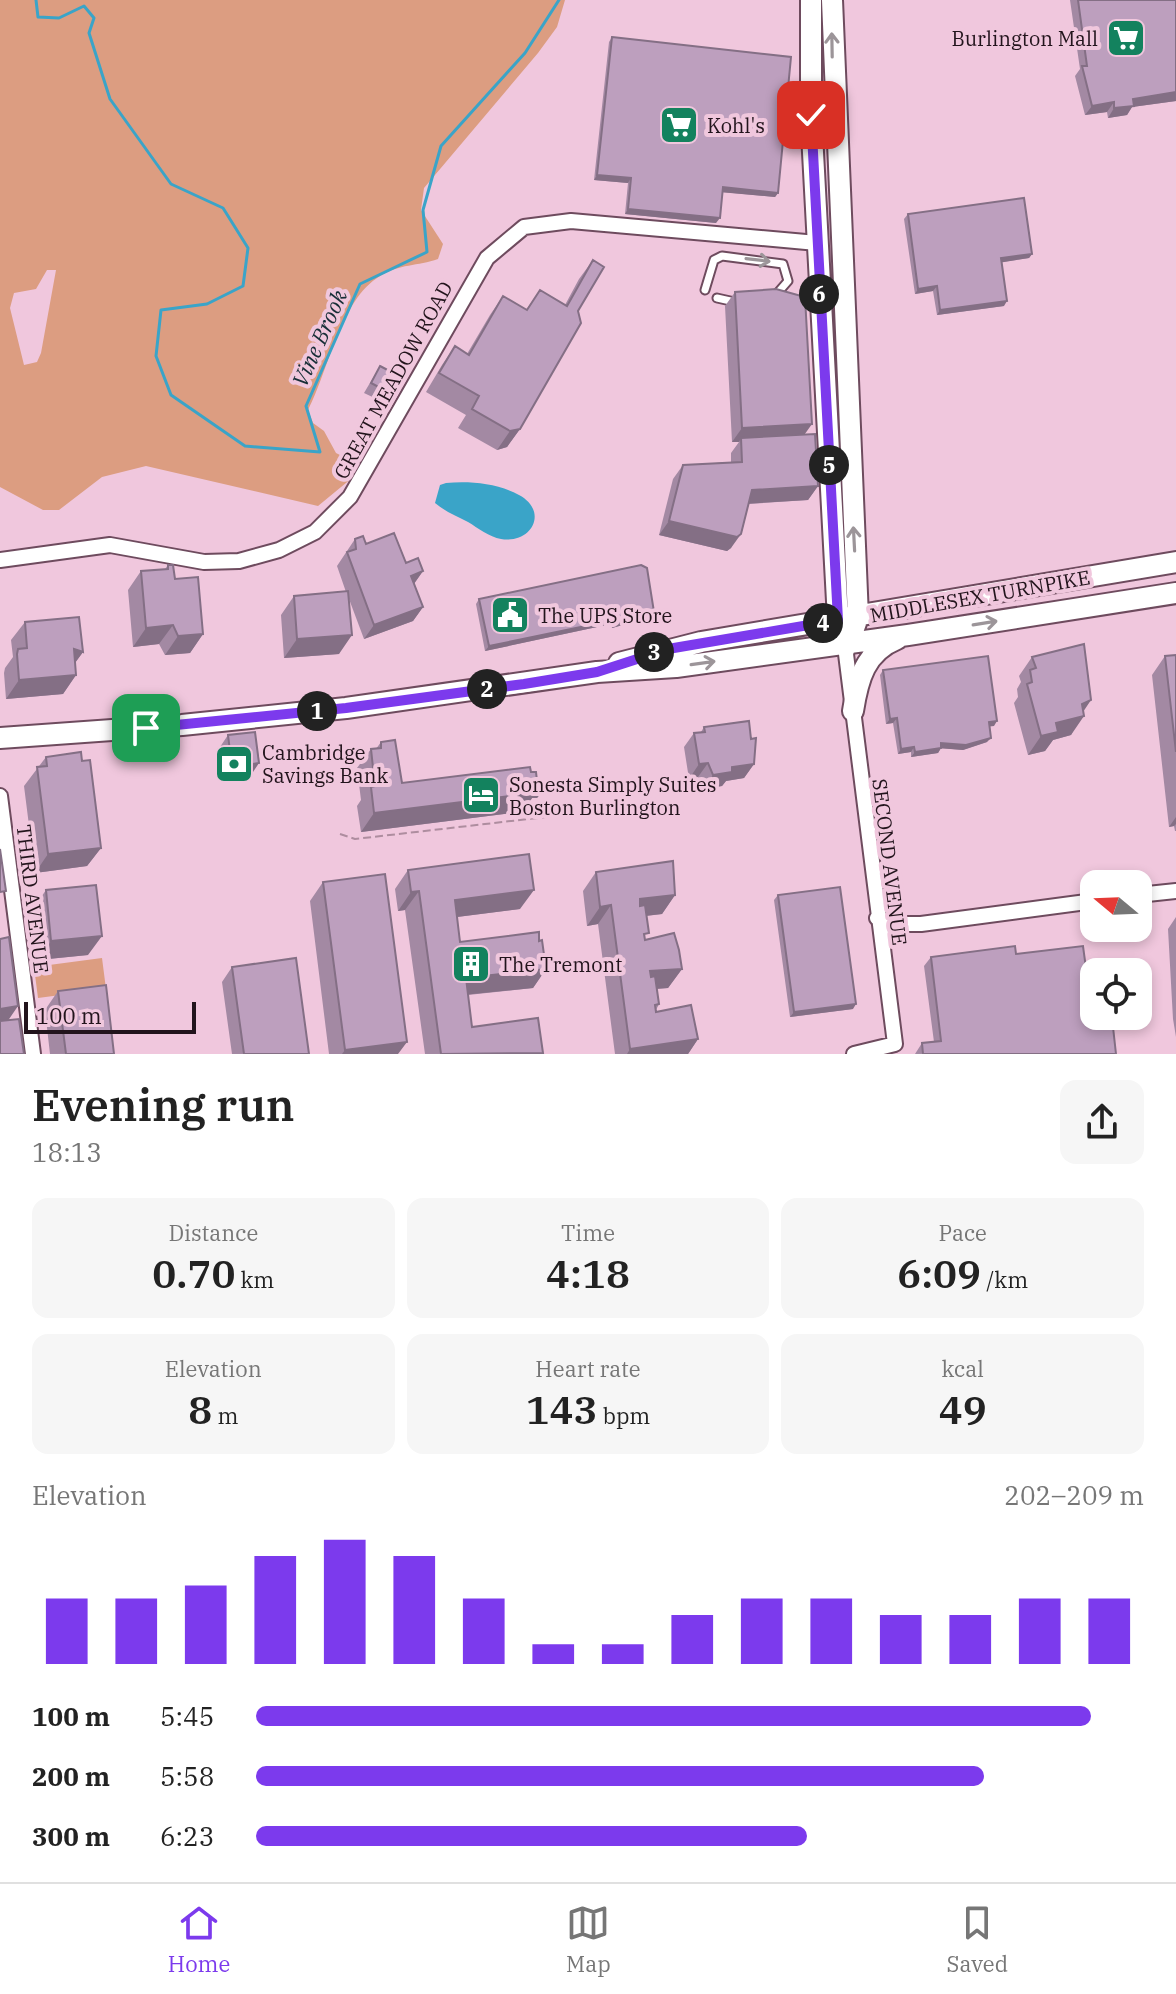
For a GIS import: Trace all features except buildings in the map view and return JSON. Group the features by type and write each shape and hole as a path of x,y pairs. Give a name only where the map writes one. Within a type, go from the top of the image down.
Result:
{"main road":[{"path":"811,0 809,71 817,243 848,619"},
{"path":"832,0 849,643"},
{"path":"817,243 839,245"},
{"name":"MIDDLESEX TURNPIKE","path":"597,672 668,649 1176,562"},
{"name":"MIDDLESEX TURNPIKE","path":"0,738 277,716 597,672 676,667 1176,593"},
{"path":"853,711 862,670 892,641 908,635"}],"street":[{"name":"GREAT MEADOW ROAD","path":"0,560 110,545 204,562 228,562 278,551 315,532 335,516 355,489 414,380 487,258 524,227 548,221 571,221 817,243"},
{"name":"SECOND AVENUE","path":"849,643 846,654 895,1044 854,1054"},
{"name":"THIRD AVENUE","path":"0,796 33,1054"},
{"path":"1152,894 1176,891"},
{"path":"877,918 894,924 921,924 1080,903"}],"lane":[{"path":"705,290 713,262 718,256 780,263 787,271 788,281 775,296 765,300"},
{"path":"717,298 750,301"}],"path":[{"path":"340,834 355,839 563,815"}],"shaded area":[{"path":"0,0 565,0 557,27 538,53 424,188 421,210 443,244 438,259 394,269 380,276 366,287 345,318 308,410 313,423 324,431 336,453 358,464 352,478 318,506 146,466 102,477 59,510 43,510 0,487","holes":["47,270 56,270 41,353 37,362 24,365 10,308 14,293 36,289"]},
{"path":"102,958 106,989 38,998 34,967"}],"water":[{"path":"483,484 519,495 533,509 533,525 521,536 512,539 488,534 435,503 440,485"}],"waterway":[{"name":"Vine Brook","path":"36,0 38,17 59,18 84,6 94,18 89,33 110,99 171,184 223,208 248,248 243,286 207,304 161,310 156,356 171,395 245,446 320,452 306,406 360,284 427,252 423,210 441,146 525,53 559,0"}],"place":[{"name":"Burlington Mall","path":"1126,38"},
{"name":"Kohl's","path":"679,125"},
{"name":"The UPS Store","path":"510,615"},
{"name":"Cambridge Savings Bank","path":"234,764"},
{"name":"Sonesta Simply Suites Boston Burlington","path":"481,795"},
{"name":"The Tremont","path":"471,964"}],"route":[{"path":"146,728 346,708 524,684 597,672 624,661 701,642 838,620 811,115"}]}
